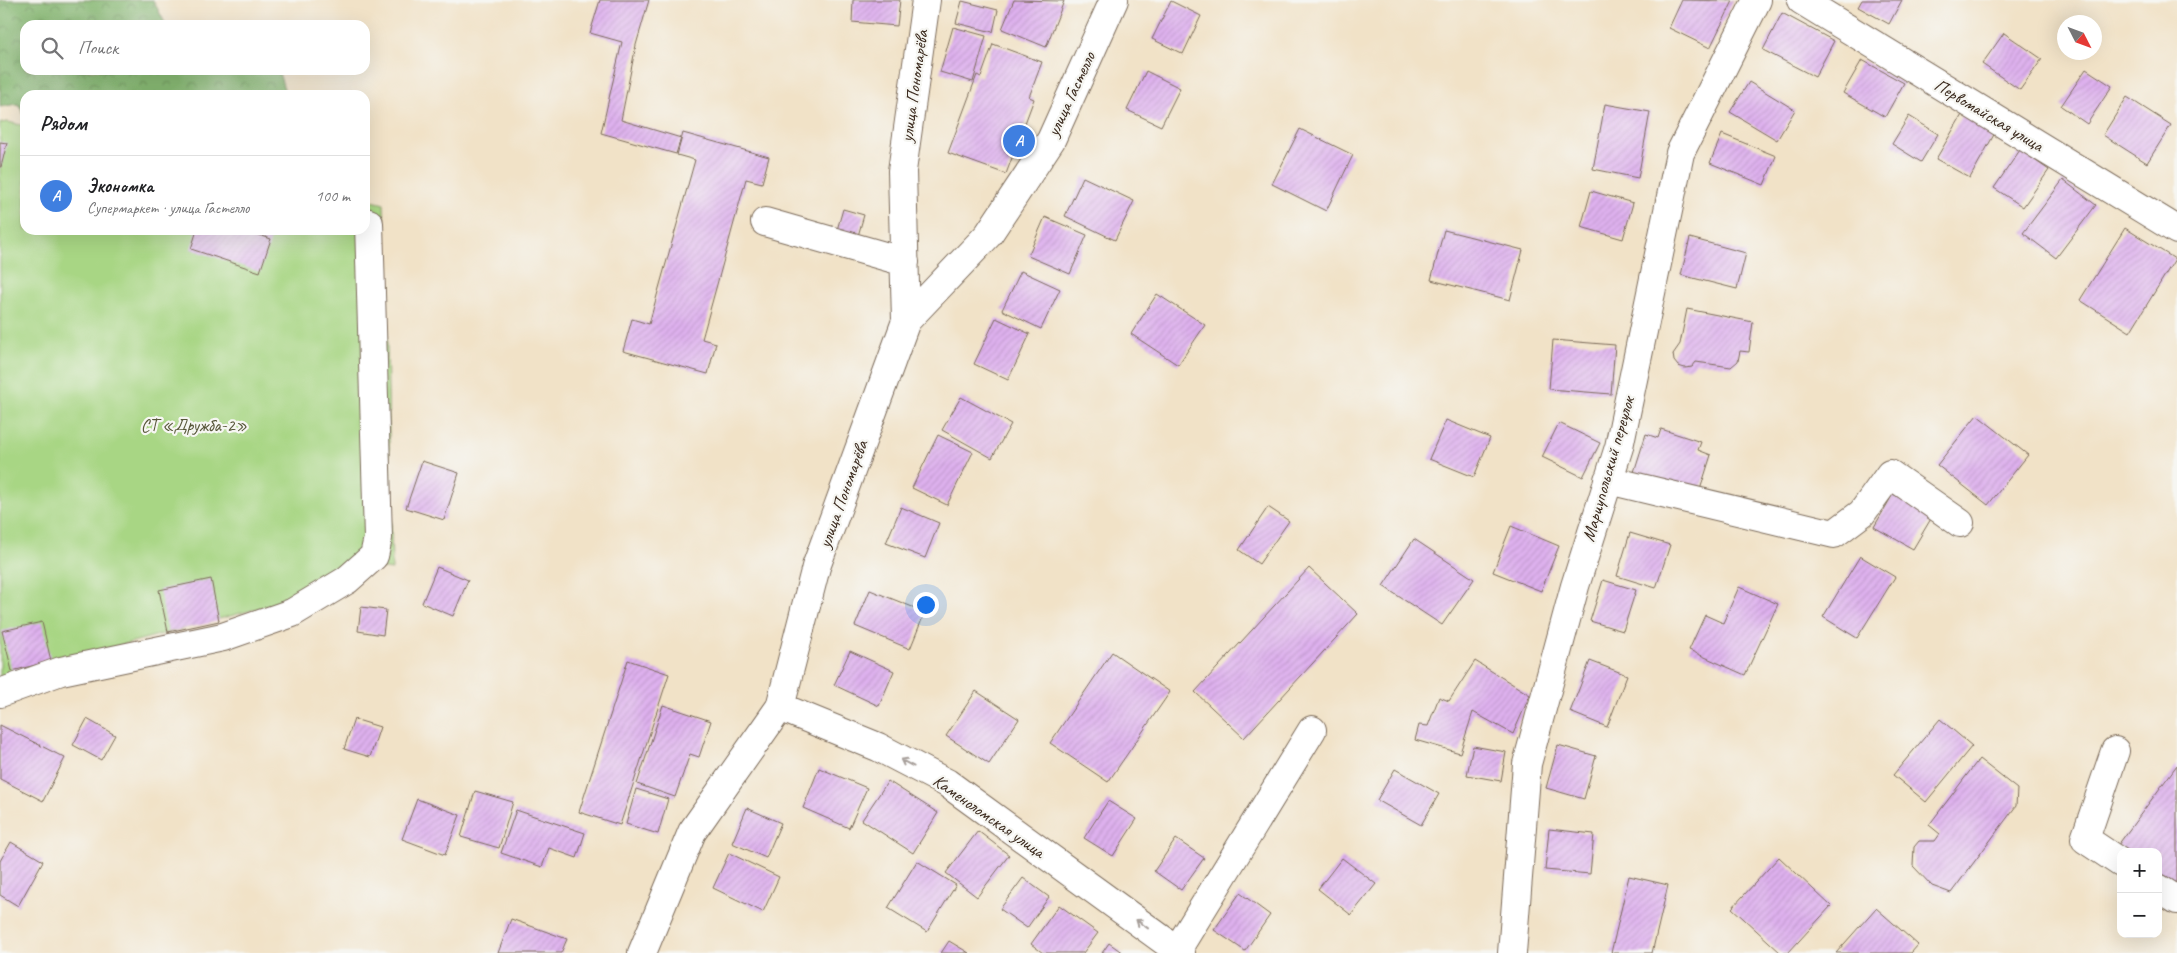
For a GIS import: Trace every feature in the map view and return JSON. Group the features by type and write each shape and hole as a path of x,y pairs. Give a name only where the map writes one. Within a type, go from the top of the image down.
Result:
{"street":[{"name":"улица Пономарёва","path":"642,953 692,832 780,707 816,567 906,321 902,171 926,0"},
{"name":"улица Гастелло","path":"906,321 988,235 1051,140 1114,0"},
{"name":"Мариупольский переулок","path":"1512,953 1527,764 1575,586 1619,447 1680,153 1757,0"},
{"name":"Первомайская улица","path":"1801,0 2177,230"},
{"path":"765,222 905,262"},
{"path":"0,693 62,671 223,637 292,613 347,580 374,556 378,538 369,235"},
{"path":"1608,480 1834,534 1862,513 1890,474 1960,523"},
{"name":"Каменоломская улица","path":"780,707 878,747 946,784 1179,952"},
{"path":"1179,952 1312,730"},
{"path":"2116,751 2085,839 2117,860"},
{"path":"2162,891 2177,900"}],"green space":[{"path":"0,0 153,0 163,20 20,20 20,75 280,75 284,90 20,90 20,108 18,104 0,107"},
{"name":"СТ «Дружба-2»","path":"8,122 20,125 20,235 370,235 370,200 384,204 392,570 353,564 279,603 76,657 0,681 0,123"}],"building":[{"path":"600,0 649,0 636,45 621,120 681,138 676,154 601,133 622,42 590,33"},
{"path":"853,0 900,0 897,26 852,22"},
{"path":"1014,0 1064,1 1046,47 1002,29"},
{"path":"1682,0 1733,1 1710,48 1669,28"},
{"path":"1862,0 1902,0 1889,24 1858,7"},
{"path":"962,1 998,10 993,32 956,23"},
{"path":"1171,1 1201,16 1183,54 1152,39"},
{"path":"1782,13 1834,41 1815,77 1763,50"},
{"path":"953,27 986,36 973,82 940,72"},
{"path":"2004,33 2042,59 2020,90 1982,64"},
{"path":"993,44 1042,62 1029,97 1034,99 1006,174 948,153 977,75 981,77"},
{"path":"1862,60 1904,83 1885,117 1843,93"},
{"path":"2086,69 2112,86 2087,124 2061,106"},
{"path":"1146,71 1180,88 1161,126 1127,110"},
{"path":"1749,82 1795,110 1777,140 1730,112"},
{"path":"2127,97 2171,125 2147,163 2103,135"},
{"path":"1605,104 1650,112 1638,178 1593,169"},
{"path":"1963,113 1996,131 1970,178 1936,159"},
{"path":"1909,116 1938,134 1921,162 1892,144"},
{"path":"1300,129 1353,155 1326,211 1272,184"},
{"path":"683,133 769,157 762,183 746,179 702,339 716,343 708,374 623,351 632,319 649,324 695,160 677,155"},
{"path":"1722,134 1776,156 1764,185 1710,163"},
{"path":"0,142 7,143 1,167 0,167"},
{"path":"2020,150 2049,170 2023,207 1994,188"},
{"path":"1083,177 1134,201 1115,240 1065,216"},
{"path":"2063,180 2096,205 2056,258 2023,233"},
{"path":"1591,191 1633,203 1623,239 1581,227"},
{"path":"843,209 864,215 858,236 837,230"},
{"path":"1045,217 1087,235 1070,274 1028,256"},
{"path":"2125,228 2175,259 2130,332 2080,300"},
{"path":"1444,230 1523,250 1510,300 1431,280"},
{"path":"195,235 259,235 271,239 260,272 191,249"},
{"path":"1690,238 1746,253 1737,289 1681,275"},
{"path":"1021,271 1060,289 1041,329 1002,310"},
{"path":"1157,294 1205,325 1178,365 1131,334"},
{"path":"1687,309 1753,322 1749,352 1740,351 1738,361 1731,367 1696,362 1692,367 1678,366 1674,361 1673,354 1680,344"},
{"path":"996,318 1030,334 1008,380 974,364"},
{"path":"1553,340 1615,345 1611,394 1549,389"},
{"path":"961,397 1011,424 992,458 942,430"},
{"path":"1977,415 2028,455 1988,505 1937,465"},
{"path":"1446,420 1490,438 1474,477 1429,459"},
{"path":"1559,423 1600,443 1583,477 1542,457"},
{"path":"1661,429 1701,442 1698,450 1711,455 1699,493 1634,472 1646,434 1658,438"},
{"path":"938,435 973,452 947,505 912,488"},
{"path":"422,461 459,473 444,520 406,508"},
{"path":"1893,494 1932,517 1913,549 1874,527"},
{"path":"901,507 939,523 925,558 886,543"},
{"path":"1268,507 1289,521 1259,564 1239,550"},
{"path":"1511,526 1559,546 1541,591 1493,572"},
{"path":"1630,533 1670,545 1656,588 1617,576"},
{"path":"1414,539 1474,579 1442,625 1383,586"},
{"path":"1860,556 1895,577 1857,638 1823,617"},
{"path":"437,567 468,580 453,616 422,603"},
{"path":"1309,568 1358,614 1244,738 1195,692"},
{"path":"211,579 219,621 168,632 159,590"},
{"path":"1603,580 1636,590 1623,631 1590,621"},
{"path":"1739,587 1778,604 1745,675 1689,650 1705,615 1723,623"},
{"path":"870,590 925,612 910,649 855,626"},
{"path":"361,607 386,610 383,635 358,631"},
{"path":"42,622 51,661 12,671 2,631"},
{"path":"850,651 894,671 879,706 834,685"},
{"path":"1112,652 1170,692 1108,782 1050,743"},
{"path":"628,660 669,674 620,825 579,812"},
{"path":"1475,661 1530,695 1513,734 1473,712 1460,753 1415,740 1419,725 1428,726 1439,697 1449,701"},
{"path":"1590,661 1627,675 1607,727 1570,712"},
{"path":"976,691 1019,719 989,764 946,736"},
{"path":"663,705 711,721 699,757 690,754 675,797 637,784"},
{"path":"87,719 115,735 101,760 73,745"},
{"path":"354,719 380,727 370,757 344,749"},
{"path":"1940,719 1972,746 1926,802 1893,775"},
{"path":"0,725 65,758 43,801 0,779"},
{"path":"1558,745 1596,756 1584,799 1546,788"},
{"path":"1473,746 1506,752 1501,781 1467,775"},
{"path":"1979,759 2017,789 2016,806 1951,893 1932,886 1913,866 1914,847 1919,841 1935,841 1940,834 1929,825"},
{"path":"2177,765 2177,886 2162,876 2162,848 2122,848 2118,845"},
{"path":"819,768 867,788 849,828 803,808"},
{"path":"1395,769 1439,794 1421,825 1377,800"},
{"path":"888,781 938,813 913,853 862,820"},
{"path":"636,789 668,799 658,834 626,824"},
{"path":"475,791 513,802 499,848 461,837"},
{"path":"417,799 460,815 445,855 402,839"},
{"path":"1108,801 1137,819 1113,856 1084,838"},
{"path":"747,808 781,823 766,858 732,843"},
{"path":"516,810 585,833 577,858 549,848 542,867 501,853"},
{"path":"1549,829 1594,834 1590,874 1545,870"},
{"path":"978,831 1009,855 977,897 946,873"},
{"path":"1176,839 1204,858 1181,890 1154,871"},
{"path":"11,842 43,861 18,906 0,895 0,861"},
{"path":"729,853 779,877 763,912 713,888"},
{"path":"1779,857 1831,906 1788,953 1781,953 1732,908"},
{"path":"1342,858 1376,884 1351,915 1318,889"},
{"path":"917,861 956,885 927,932 888,908"},
{"path":"1629,876 1668,885 1652,953 1611,953"},
{"path":"1023,878 1049,897 1027,928 1000,909"},
{"path":"1240,893 1270,915 1245,951 1214,930"},
{"path":"1059,905 1098,933 1083,953 1043,953 1031,944"},
{"path":"1876,908 1918,945 1911,953 1836,953"},
{"path":"511,919 567,939 561,953 498,953"},
{"path":"949,941 969,953 941,953"},
{"path":"1109,943 1123,953 1102,953"}],"place":[{"name":"Экономка","path":"1019,141"}]}
